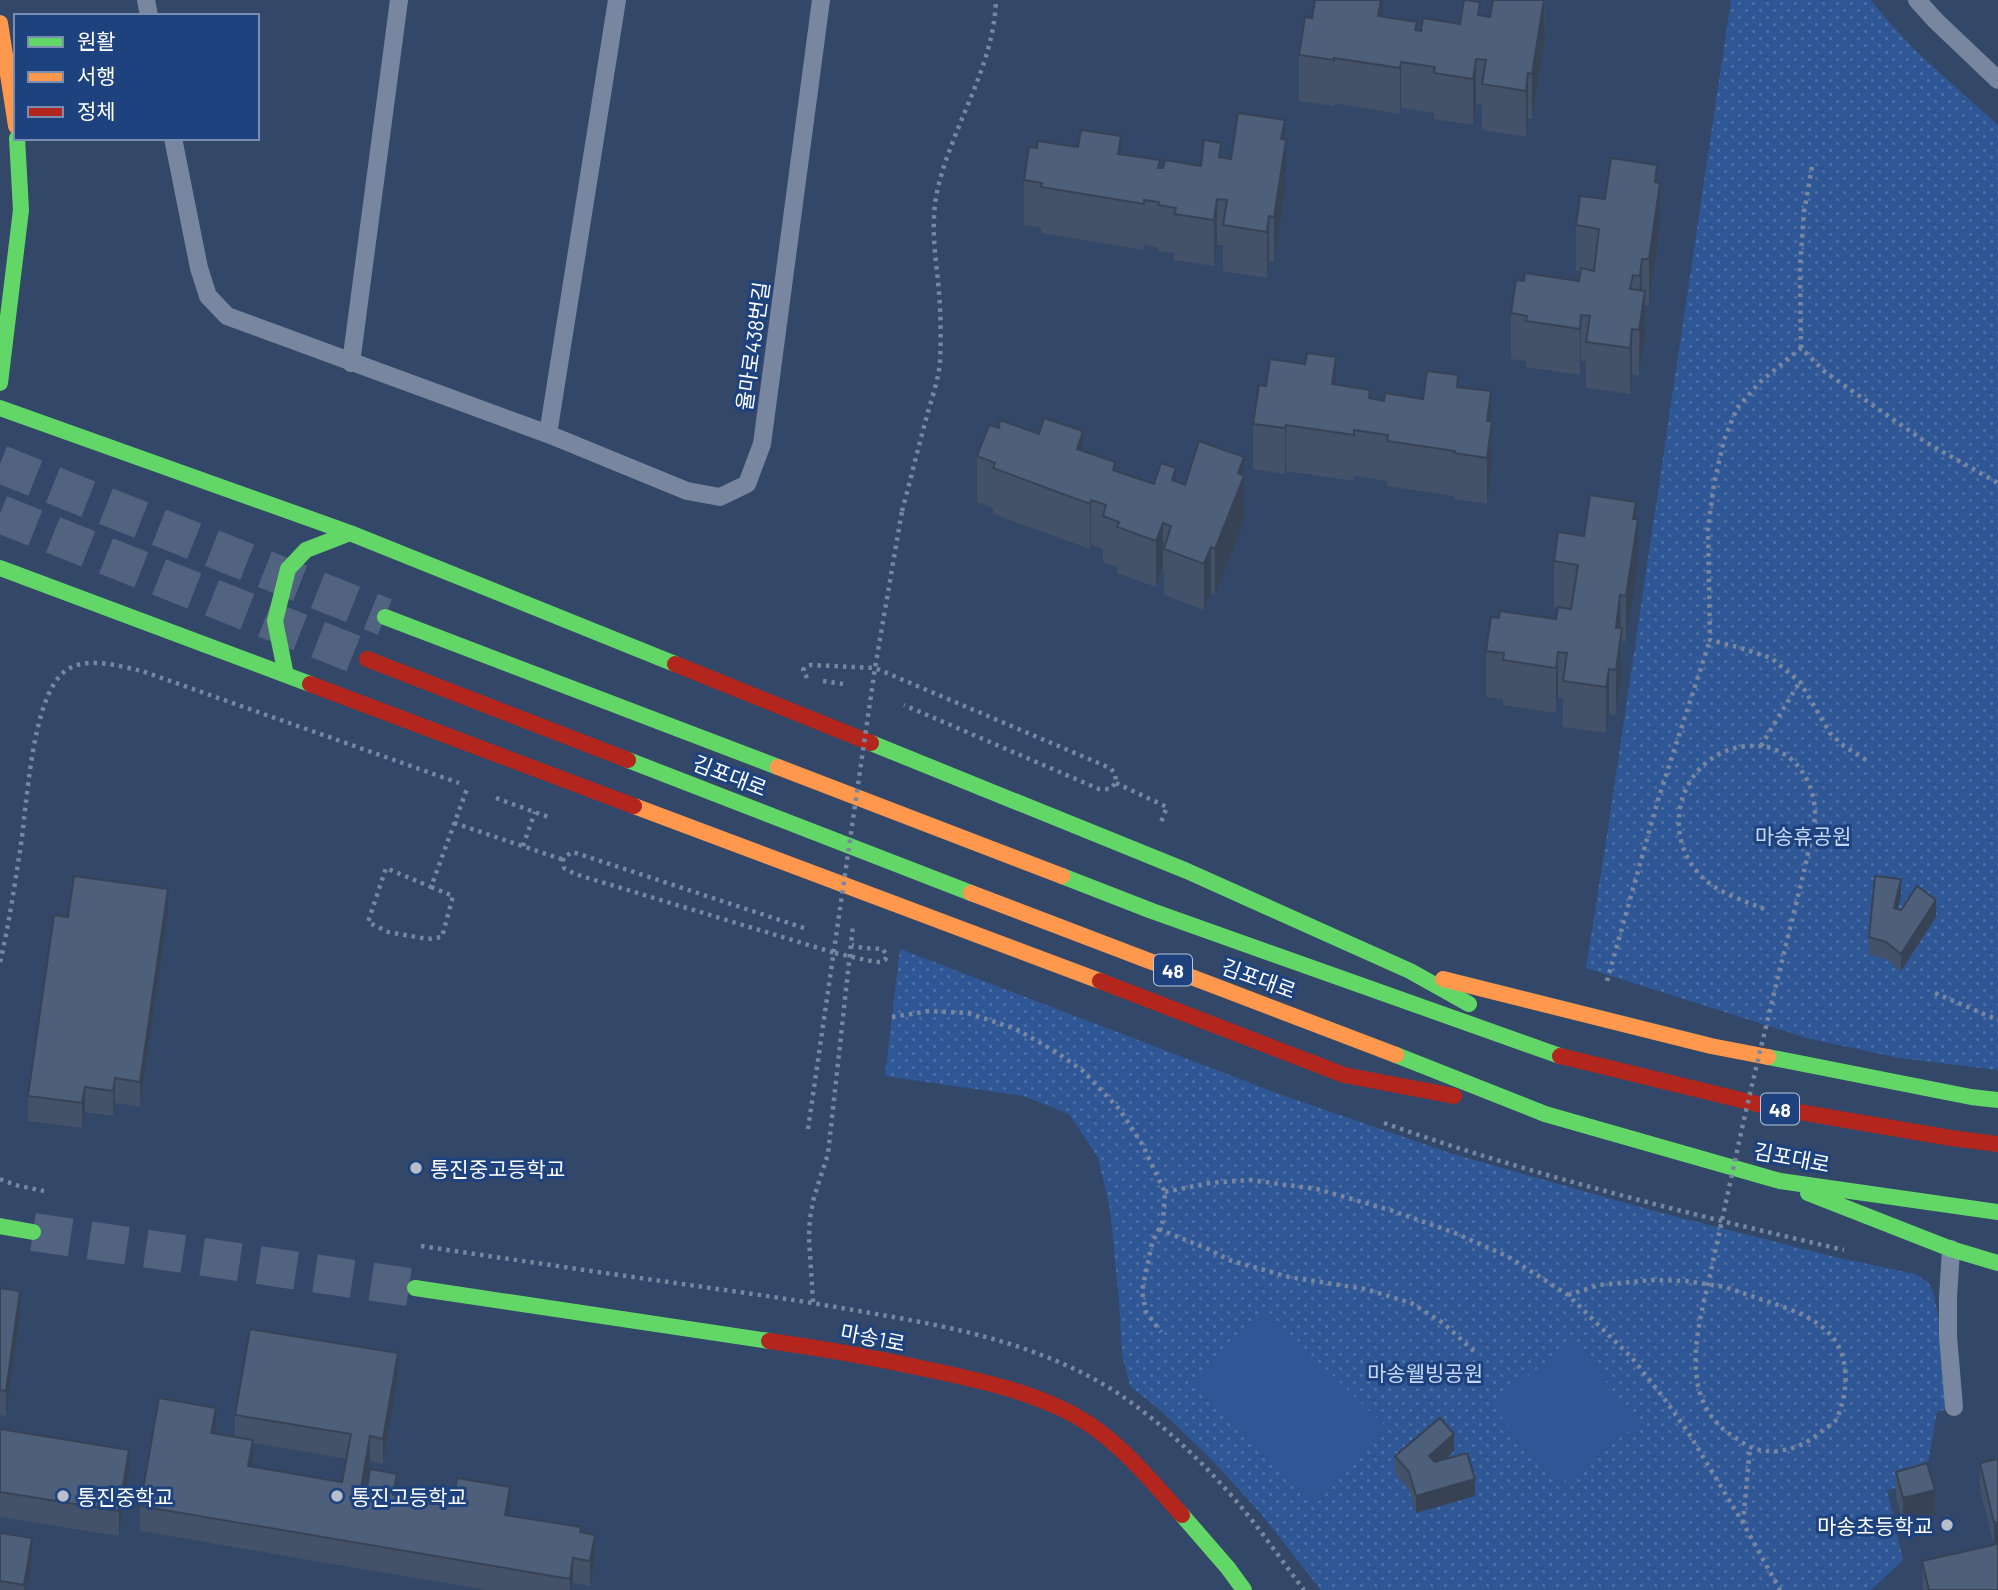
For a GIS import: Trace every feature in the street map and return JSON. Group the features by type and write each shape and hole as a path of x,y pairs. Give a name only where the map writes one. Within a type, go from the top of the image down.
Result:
{"main road":[{"path":"0,23 14,113"},
{"path":"0,383 21,210 17,140"},
{"path":"0,408 350,533 1187,871 1409,971 1565,1058"},
{"path":"286,676 275,621 288,569 306,550 350,533"},
{"path":"0,568 1123,989 1344,1075 1545,1114"},
{"name":"김포대로","path":"385,617 1152,911 1565,1058 1770,1107 1998,1144"},
{"name":"김포대로","path":"367,659 1132,955 1348,1035 1545,1114 1780,1181 1998,1212"},
{"path":"1409,971 1711,1046 1998,1100"},
{"path":"1780,1181 1951,1249 1998,1263"},
{"path":"0,1226 33,1232"},
{"name":"마송1로","path":"415,1288 845,1352 961,1376 1042,1399 1095,1428 1139,1466 1244,1590"}],"lane":[{"path":"351,363 398,0"},
{"path":"548,434 617,0"},
{"name":"율마로438번길","path":"173,140 199,268 208,296 227,316 548,434 687,491 720,496 747,484 762,444 821,0"},
{"path":"1917,0 1998,80"},
{"path":"1951,1249 1948,1336 1954,1407"}],"path":[{"path":"807,1129 875,668 902,511 939,365 939,293 933,244 937,192 992,35 996,0"},
{"path":"1812,167 1804,212 1800,267 1801,348 1825,372 1927,443 1998,483"},
{"path":"1604,989 1658,800 1710,640 1708,529 1724,440 1737,408 1760,382 1801,348"},
{"path":"1710,640 1771,658 1800,682 1830,733 1843,746 1866,760"},
{"path":"0,962 20,850 33,753 45,700 54,683 64,672 77,664 111,665 142,671 479,791"},
{"path":"843,684 808,678 803,670 806,666 818,664 875,668 1110,768 1115,773 1116,783"},
{"path":"1761,746 1800,682"},
{"path":"904,705 1100,789 1110,789 1116,783"},
{"path":"1568,1295 1599,1285 1653,1280 1686,1281 1725,1287 1796,1312 1822,1326 1839,1345 1846,1367 1845,1395 1837,1419 1796,1448 1770,1452 1750,1447 1724,1430 1708,1414 1699,1387 1695,1355 1731,1176 1805,870 1815,816 1812,792 1802,771 1786,754 1761,746 1734,748 1714,756 1697,771 1685,789 1679,807 1678,830 1686,854 1702,877 1723,892 1764,909"},
{"path":"1116,783 1167,807 1160,824"},
{"path":"431,887 468,786"},
{"path":"490,795 535,812 523,846"},
{"path":"454,823 564,860"},
{"path":"804,928 579,854 572,852 563,858 564,868 575,874 835,953 881,962 887,956 883,949 852,945"},
{"path":"386,868 431,887 453,896 442,937 428,939 388,932 368,922 386,868"},
{"path":"813,1302 810,1218 828,1154 853,925"},
{"path":"1935,993 1998,1020"},
{"path":"892,1017 929,1011 968,1013 1016,1029 1083,1071 1120,1110 1142,1144 1165,1192 1163,1221 1152,1243 1142,1291 1146,1312 1161,1332"},
{"path":"0,1179 44,1191"},
{"path":"1165,1192 1250,1180 1317,1189 1390,1210 1455,1233 1507,1256 1568,1295 1632,1358 1663,1396 1743,1522 1780,1590"},
{"path":"1159,1229 1229,1260 1289,1277 1364,1289 1410,1303 1443,1323 1477,1354"},
{"path":"1743,1522 1750,1447"}],"green space":[{"name":"마송휴공원","path":"1731,0 1871,0 1915,50 1998,125 1998,1070 1899,1058 1807,1038 1586,968"},
{"name":"마송웰빙공원","path":"900,949 1279,1094 1453,1154 1654,1211 1839,1258 1915,1274 1928,1282 1934,1295 1947,1410 1937,1411 1925,1481 1887,1490 1903,1560 1871,1590 1321,1590 1262,1515 1213,1461 1160,1410 1130,1386 1122,1353 1110,1209 1098,1157 1069,1114 1024,1096 885,1076"},
{"path":"1264,1309 1388,1429 1316,1504 1191,1384"},
{"path":"1573,1340 1639,1423 1557,1487 1492,1405"}],"building":[{"path":"1315,0 1381,0 1378,16 1417,22 1415,30 1421,31 1423,18 1460,24 1464,0 1480,2 1478,15 1490,17 1493,0 1544,0 1532,74 1528,73 1526,91 1482,84 1486,60 1476,59 1473,79 1434,73 1435,67 1401,62 1400,68 1299,55 1305,17 1312,18"},
{"path":"1238,113 1285,120 1281,139 1286,140 1274,217 1269,216 1267,232 1223,225 1227,200 1217,199 1214,220 1174,214 1176,208 1158,205 1159,202 1144,200 1144,204 1041,187 1042,183 1024,180 1029,147 1037,148 1038,141 1078,147 1081,130 1121,136 1118,154 1160,160 1158,168 1163,168 1165,160 1201,166 1204,140 1221,143 1219,157 1231,159"},
{"path":"1611,158 1657,165 1655,182 1660,183 1649,259 1642,259 1640,276 1633,275 1630,289 1645,291 1639,330 1632,329 1630,348 1586,342 1590,316 1581,315 1580,329 1526,321 1527,316 1511,313 1516,280 1524,281 1525,273 1579,281 1581,268 1594,271 1599,229 1576,225 1580,196 1605,199"},
{"path":"1307,353 1336,357 1332,384 1370,390 1369,398 1384,401 1385,393 1423,399 1427,371 1458,375 1457,387 1491,391 1487,421 1492,421 1487,458 1387,441 1388,435 1354,430 1354,435 1286,425 1285,428 1253,424 1259,385 1266,386 1270,359 1305,364"},
{"path":"1044,418 1083,431 1077,449 1115,462 1113,470 1154,484 1161,463 1176,468 1172,480 1185,485 1199,441 1244,457 1238,473 1244,476 1215,549 1211,547 1204,564 1164,549 1171,526 1163,523 1156,541 1117,527 1119,522 1103,516 1106,505 1091,500 1090,504 993,468 995,463 977,456 989,425 999,428 1000,420 1039,434"},
{"path":"1590,495 1636,502 1633,519 1638,519 1626,596 1620,595 1616,628 1622,628 1616,670 1609,669 1606,687 1563,681 1567,653 1558,652 1556,668 1503,660 1504,653 1486,651 1491,617 1499,618 1500,611 1556,619 1558,607 1571,609 1578,565 1554,561 1558,532 1584,536"},
{"path":"74,876 168,889 140,1082 115,1078 113,1091 85,1087 82,1103 28,1096 54,915 68,917"},
{"path":"1875,876 1901,879 1894,908 1901,910 1917,886 1936,900 1901,954 1886,942 1869,937"},
{"path":"0,1288 20,1291 6,1391 0,1390"},
{"name":"통진고등학교","path":"250,1329 398,1353 383,1439 370,1436 361,1488 367,1488 370,1469 397,1474 393,1495 453,1504 457,1478 510,1487 505,1515 581,1527 580,1532 595,1535 590,1561 573,1558 570,1579 140,1506 159,1398 216,1408 211,1433 253,1440 248,1466 342,1482 351,1434 235,1415"},
{"path":"1440,1418 1454,1434 1429,1456 1435,1462 1467,1453 1475,1479 1416,1496 1409,1472 1395,1456"},
{"path":"0,1429 129,1450 119,1511 0,1492"},
{"path":"1998,1459 1998,1522 1994,1523 1980,1463"},
{"path":"1927,1463 1935,1490 1903,1498 1896,1472"},
{"path":"0,1533 32,1538 24,1585 0,1581"},
{"path":"1998,1544 1998,1590 1929,1590 1922,1561"}],"tunnel":[{"path":"0,464 385,617"},
{"path":"0,514 367,659"},
{"path":"33,1232 415,1288"}],"traffic: fast":[{"path":"0,383 21,210 17,140"},
{"path":"0,408 350,533 675,664"},
{"path":"286,675 275,621 288,569 306,550 350,533"},
{"path":"0,568 310,684"},
{"path":"385,617 778,767"},
{"path":"871,743 1187,871 1410,971 1469,1004"},
{"path":"628,760 971,893"},
{"path":"1062,876 1152,911 1560,1056"},
{"path":"1396,1055 1545,1114 1780,1181 1998,1212"},
{"path":"1768,1057 1998,1100"},
{"path":"1808,1193 1951,1249 1998,1263"},
{"path":"0,1226 33,1232"},
{"path":"415,1288 769,1341"},
{"path":"1182,1515 1244,1590"}],"traffic: slow":[{"path":"0,23 14,113"},
{"path":"778,767 1062,876"},
{"path":"634,806 1100,981"},
{"path":"971,893 1396,1055"},
{"path":"1443,979 1711,1046 1768,1057"}],"traffic: jam":[{"path":"367,659 628,760"},
{"path":"675,664 871,743"},
{"path":"310,684 634,806"},
{"path":"1100,981 1344,1075 1454,1096"},
{"path":"1560,1056 1770,1107 1998,1144"},
{"path":"769,1341 864,1356 966,1378 1035,1397 1057,1406 1096,1429 1120,1448 1182,1515"}],"place":[{"name":"통진중고등학교","path":"416,1168"},
{"name":"통진중학교","path":"63,1496"},
{"name":"통진고등학교","path":"337,1496"},
{"name":"마송초등학교","path":"1947,1525"}]}
